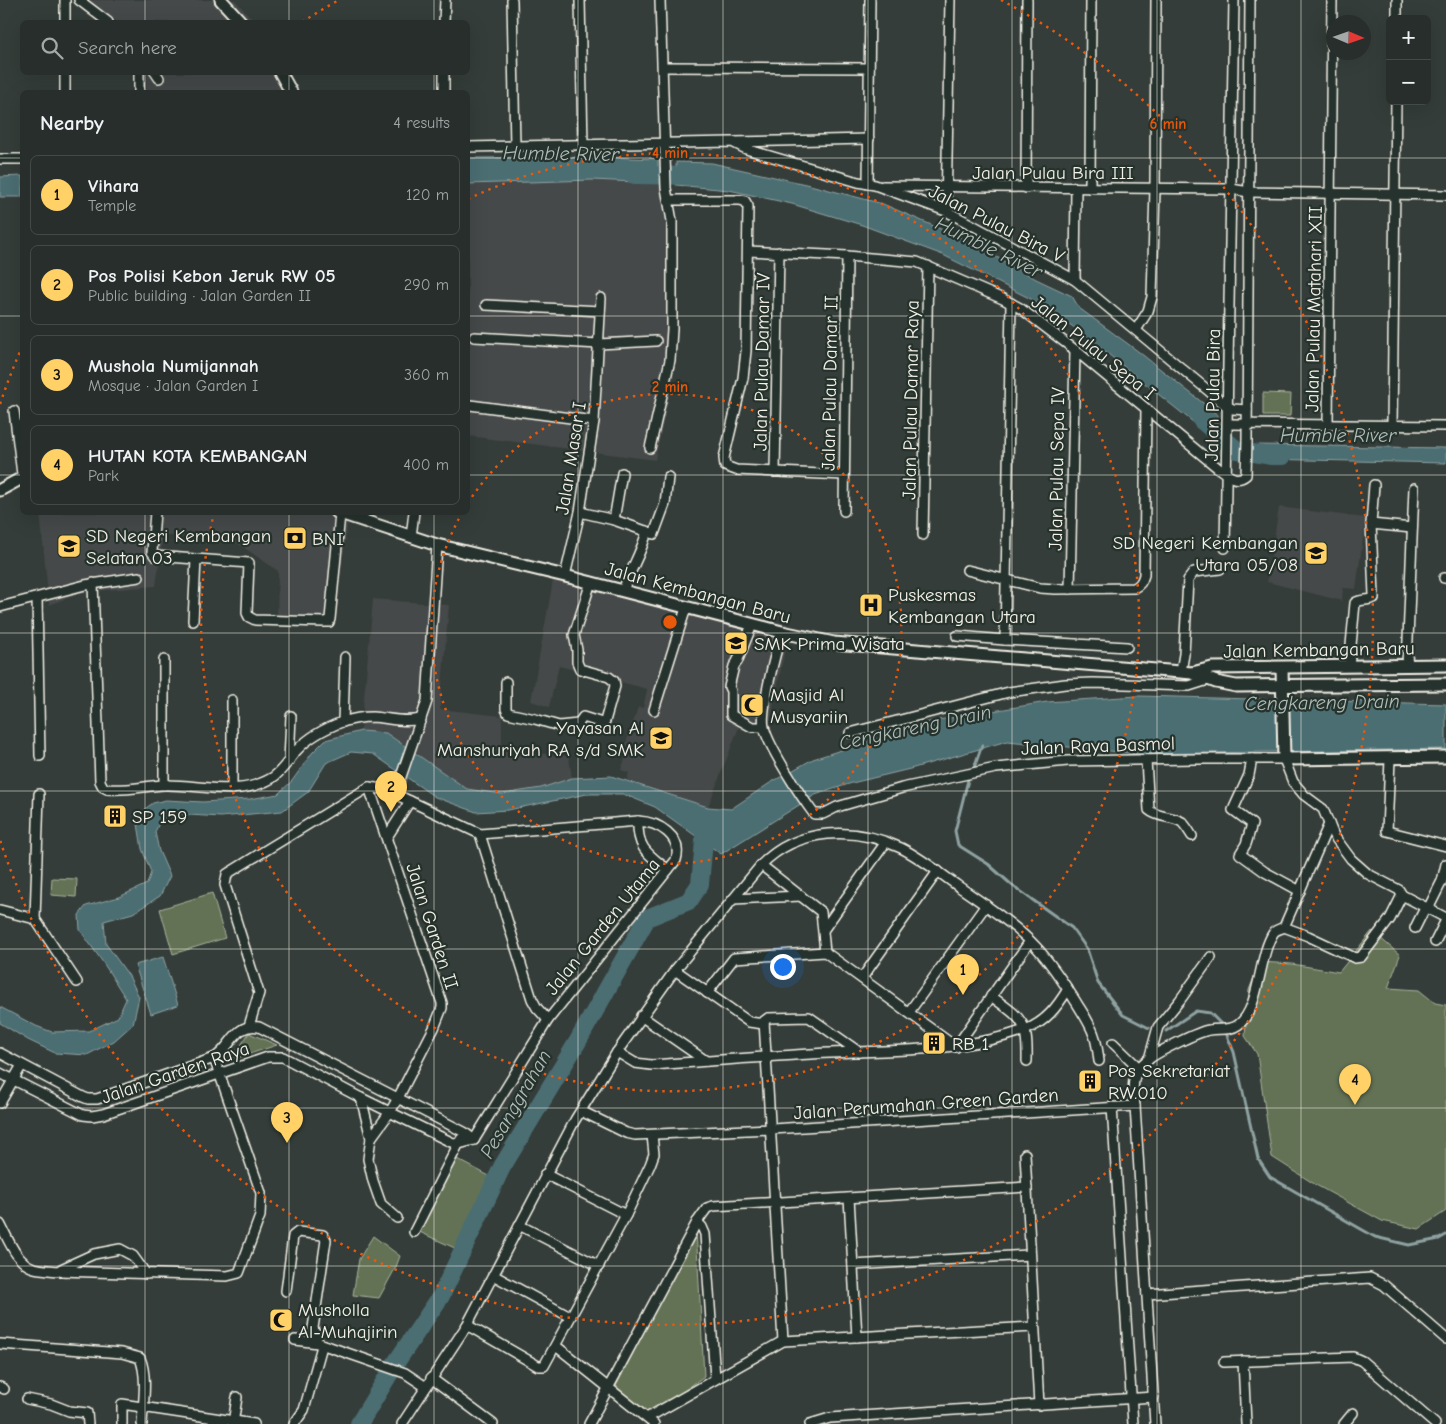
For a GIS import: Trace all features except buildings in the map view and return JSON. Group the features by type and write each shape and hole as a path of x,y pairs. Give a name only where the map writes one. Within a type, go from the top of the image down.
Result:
{"main road":[{"path":"221,0 239,20"},
{"path":"282,75 290,90"},
{"path":"0,490 20,477"},
{"name":"Jalan Kembangan Baru","path":"344,515 437,545 591,582 810,639 856,646 1187,672 1212,668 1446,665"},
{"path":"1282,668 1284,757"},
{"name":"Jalan Kembangan Baru","path":"1187,672 1226,685 1283,691 1446,684"},
{"name":"Jalan Raya Basmol","path":"1284,757 1390,759 1446,757"}],"street":[{"path":"65,0 65,20"},
{"path":"79,0 105,20"},
{"path":"444,20 445,0"},
{"path":"512,0 515,146"},
{"path":"580,0 583,145"},
{"path":"650,448 672,344 672,221 667,193 660,0"},
{"path":"870,0 869,138 872,185"},
{"path":"946,211 950,0"},
{"path":"1026,188 1028,0"},
{"path":"1090,188 1091,0"},
{"path":"1136,330 1148,311 1152,297 1155,189 1156,0"},
{"name":"Jalan Pulau Bira","path":"1234,0 1227,470 1239,479 1246,475 1247,441 1250,0"},
{"name":"Jalan Pulau Matahari XII","path":"1328,424 1332,0"},
{"path":"1397,0 1397,15"},
{"path":"663,66 869,68"},
{"path":"65,75 65,90"},
{"path":"139,75 139,90"},
{"path":"444,75 444,90"},
{"path":"1392,425 1396,105"},
{"path":"732,142 869,138"},
{"name":"Jalan Pulau Bira V","path":"470,147 583,145 665,147 732,142 746,149 872,185 946,211 1075,280 1228,407"},
{"path":"0,159 20,159"},
{"name":"Jalan Pulau Bira III","path":"872,185 1231,189 1249,192 1446,194"},
{"path":"1075,280 1076,188"},
{"path":"667,193 740,200 746,202 748,206 746,351 743,378 724,458 725,466 736,470 844,476"},
{"name":"Jalan Pulau Sepa I","path":"748,251 907,261 928,266 1011,303 1075,350 1146,410 1227,470"},
{"name":"Jalan Pulau Damar IV","path":"775,472 779,252"},
{"name":"Jalan Pulau Damar II","path":"844,511 847,256"},
{"name":"Jalan Pulau Damar Raya","path":"923,535 928,266"},
{"name":"Jalan Masar I","path":"565,576 580,512 594,421 601,298"},
{"path":"1005,640 1011,303"},
{"path":"486,305 600,311"},
{"path":"474,337 599,344 656,341"},
{"name":"Jalan Pulau Sepa IV","path":"1070,589 1075,350"},
{"path":"470,405 594,421"},
{"path":"1228,407 1247,410"},
{"path":"967,570 1040,588 1134,588 1139,586 1143,581 1146,410"},
{"path":"14,411 20,460"},
{"path":"1228,424 1446,426"},
{"path":"1225,548 1227,470"},
{"path":"614,520 622,473"},
{"path":"580,512 614,520 654,534 665,504 668,477"},
{"path":"1349,666 1355,603 1374,598 1371,524 1374,485"},
{"path":"1407,665 1414,488"},
{"path":"155,515 152,554 155,556 249,563 246,612 249,618 254,620 329,622 338,515"},
{"path":"411,537 414,515"},
{"path":"1371,524 1412,528"},
{"path":"623,591 648,531"},
{"path":"395,794 421,719 428,690 437,545"},
{"path":"193,620 196,559"},
{"path":"1187,672 1184,654 1188,580 1194,572 1220,569"},
{"path":"0,607 93,583 139,577"},
{"path":"506,682 506,709 508,714 563,726 578,724 582,717 602,723 605,721 615,686 614,681 609,677 580,669 577,662 577,650 574,639 577,623 591,582"},
{"path":"93,583 100,781 107,790 164,785 232,789 260,783 282,770 297,750 308,740 330,727 359,718 373,717 408,722 421,719"},
{"path":"37,598 40,756"},
{"path":"654,710 686,608"},
{"path":"752,625 734,666 729,687 732,691 730,712 734,718 752,727 763,727 764,709 782,632"},
{"path":"957,636 1127,647"},
{"path":"343,722 345,657"},
{"path":"164,660 164,785"},
{"path":"850,732 1009,692 1065,684 1092,683 1188,686 1208,680"},
{"path":"232,700 232,789"},
{"path":"289,761 290,716"},
{"name":"Jalan Raya Basmol","path":"763,727 784,767 814,814 823,814 837,806 972,772 1047,762 1284,757"},
{"path":"1284,757 1293,782 1322,809 1334,836 1351,859 1368,874 1399,890 1402,895 1446,919 1435,942"},
{"path":"1252,759 1249,775 1233,810 1252,824 1246,844 1240,854 1265,872 1300,891"},
{"path":"1390,759 1387,831 1446,846"},
{"path":"1146,760 1149,810 1153,814 1170,817 1183,823 1192,836"},
{"path":"369,787 382,788 410,801 387,837"},
{"name":"Jalan Garden II","path":"369,787 442,1003 442,1008 434,1028 398,1098"},
{"name":"Jalan Garden Raya","path":"249,1026 259,994 224,885 227,874 369,787"},
{"path":"39,794 35,919 78,982"},
{"name":"Jalan Garden Utama","path":"410,801 480,834 638,821 656,824 669,833 676,843 677,856 668,870 548,1020 474,1140"},
{"path":"638,821 637,835 642,847 668,870"},
{"path":"1284,927 1329,824"},
{"path":"480,834 532,999 548,1020"},
{"path":"402,1424 467,1325 545,1174 581,1110 641,1016 675,970 761,865 791,843 820,834 853,834 886,842 903,849 938,872 986,906 1030,941 1038,950 1068,989 1094,1034 1099,1060"},
{"path":"824,928 886,842"},
{"path":"1415,928 1442,881 1446,864"},
{"path":"761,865 820,912 824,928 825,952"},
{"path":"862,978 938,872"},
{"path":"1155,1424 1148,1294 1134,1106 1135,1077 1149,1058 1200,1032 1233,1028 1240,1024 1253,1000 1267,949 1276,930 1284,927 1355,958 1361,957 1390,919 1402,895"},
{"path":"733,899 801,896"},
{"path":"909,1012 986,906"},
{"path":"0,910 35,919"},
{"path":"956,1047 1030,941"},
{"path":"707,993 734,958 825,952 956,1047"},
{"path":"1149,1058 1159,1025 1180,1000 1211,956"},
{"path":"675,970 748,1022 764,1024 764,1021 768,1018 809,1017 859,1052"},
{"path":"617,1052 635,1063 643,1065 956,1047 1026,1030 1045,1020 1053,1012 1068,989"},
{"path":"991,996 1014,1012 1026,1030"},
{"path":"641,1016 707,1061"},
{"name":"Jalan Perumahan Green Garden","path":"764,1024 784,1341"},
{"name":"Jalan Garden Raya","path":"0,1053 88,1099 105,1097 214,1058 223,1053 243,1027 249,1026 265,1030 464,1132 474,1140"},
{"name":"Jalan Perumahan Green Garden","path":"1026,1030 1028,1038 1027,1061"},
{"path":"289,1043 283,1057 361,1098 451,1142 460,1144 474,1140"},
{"path":"1113,1043 1140,1068"},
{"name":"Jalan Garden Raya","path":"0,1074 88,1116 102,1114 133,1104 268,1057 283,1057"},
{"path":"0,1224 20,1258 24,1263 34,1268 146,1274 232,1276 239,1273 262,1206 262,1193 221,1073 214,1058"},
{"path":"0,1102 22,1065"},
{"path":"128,1089 133,1104"},
{"path":"361,1098 370,1138 368,1159 378,1198 386,1210 397,1218"},
{"path":"370,1138 398,1098"},
{"name":"Jalan Perumahan Green Garden","path":"581,1110 630,1134 652,1135 1134,1106"},
{"path":"1112,1108 1133,1424"},
{"path":"414,1232 460,1144 464,1132"},
{"path":"467,1325 538,1366 544,1366 626,1215 650,1165 654,1154 652,1135"},
{"path":"1025,1154 1039,1405"},
{"path":"545,1174 626,1215"},
{"path":"589,1424 697,1222 707,1208 712,1206 1027,1187"},
{"path":"849,1198 857,1337"},
{"path":"697,1222 705,1234 715,1378"},
{"path":"519,1225 599,1266"},
{"path":"286,1291 293,1236 298,1232 322,1234 326,1240 313,1328 320,1344 304,1410 294,1424"},
{"path":"59,1270 94,1254 120,1249 133,1256 146,1274"},
{"path":"853,1265 1030,1255"},
{"path":"493,1276 570,1317"},
{"path":"1148,1294 1370,1278 1384,1285 1446,1338"},
{"path":"556,1346 650,1421 715,1378 784,1341 1034,1327"},
{"path":"294,1340 320,1344 400,1371 426,1386"},
{"path":"0,1344 122,1353 140,1358 143,1372 142,1424"},
{"path":"1224,1362 1353,1357 1362,1361 1431,1423"},
{"path":"1243,1361 1246,1424"},
{"path":"431,1378 493,1424"},
{"path":"810,1424 830,1418 1154,1397"},
{"path":"234,1423 237,1398"},
{"path":"27,1399 70,1411 87,1413 88,1424"},
{"path":"122,1424 122,1404 234,1423 254,1424"},
{"path":"1344,1424 1353,1413"}],"shaded area":[{"path":"84,0 235,0 253,20 115,20"},
{"path":"146,75 288,75 296,90 146,90"},
{"path":"470,176 665,177 671,209 675,369 655,460 470,436"},
{"name":"SD Negeri Kembangan Utara 05/08","path":"1279,507 1366,518 1356,589 1343,588 1342,601 1267,582"},
{"path":"40,515 349,515 333,626 277,619 278,571 237,543 163,535 156,586 84,592 49,605"},
{"path":"349,515 374,515 373,522"},
{"path":"555,569 790,625 768,733 741,722 708,807 627,780 629,773 621,770 628,750 624,749 638,707 643,708 647,689 559,666 549,707 531,701"},
{"path":"373,599 449,605 440,709 502,716 502,750 569,756 572,778 541,788 502,794 467,789 387,733 361,731"}],"green space":[{"path":"1263,393 1291,394 1290,416 1263,416"},
{"path":"52,878 77,879 76,897 51,895"},
{"path":"212,893 225,938 173,954 160,909"},
{"path":"1372,931 1400,955 1388,988 1419,990 1435,1003 1446,1005 1446,1211 1419,1229 1382,1221 1316,1185 1272,1157 1257,1054 1245,1036 1249,990 1260,962 1292,964 1339,972"},
{"path":"249,1033 277,1045 231,1060"},
{"path":"457,1159 491,1177 457,1249 415,1230"},
{"path":"696,1228 704,1376 651,1416 614,1390"},
{"path":"373,1236 400,1256 379,1298 353,1295 359,1259"}],"water":[{"path":"605,157 658,159 658,183 592,180 470,184 470,158"},
{"path":"676,162 712,163 883,204 966,240 1036,279 1072,296 1079,308 1139,352 1218,415 1218,442 1078,330 1031,299 943,255 862,225 792,204 729,190 676,185"},
{"path":"20,176 20,197 0,197 0,177"},
{"path":"1259,445 1446,448 1446,463 1260,459"},
{"name":"Cengkareng Drain","path":"1138,696 1446,704 1446,749 1140,754 1007,741 910,769 852,783 815,795 721,854 655,807 623,794 587,794 508,810 476,812 435,797 373,754 351,752 326,763 308,792 282,811 221,817 173,814 164,818 159,823 155,832 159,851 170,876 160,896 133,913 104,921 106,944 129,976 139,997 133,1024 114,1041 87,1055 55,1053 28,1040 0,1023 0,1007 36,1026 52,1032 89,1031 118,1017 126,999 80,930 79,915 86,906 119,897 147,884 151,872 142,849 138,824 146,808 153,803 166,800 203,802 250,799 278,794 292,781 312,753 325,740 361,731 386,733 467,789 502,794 541,788 572,778 611,776 708,807 731,809 770,783 813,759 932,721 1047,702"},
{"path":"163,957 178,1005 151,1014 135,965"}],"waterway":[{"name":"Humble River","path":"634,175 700,176"},
{"name":"Humble River","path":"1201,420 1237,450 1270,456 1283,456"},
{"path":"973,771 982,745"},
{"path":"967,776 968,780 955,831 958,845 988,864 1013,886 1072,928 1087,949 1098,983 1123,1015 1149,1028"},
{"name":"Pesanggrahan","path":"359,1424 397,1361 441,1296 502,1167 578,1041 647,918 689,901 700,884 704,821"},
{"path":"1166,1031 1196,1011 1210,1013 1223,1026 1234,1052 1258,1159 1270,1177 1375,1237 1409,1245 1439,1239 1446,1235"}],"place":[{"name":"BNI","path":"295,538"},
{"name":"SD Negeri Kembangan Selatan 03","path":"69,546"},
{"name":"SD Negeri Kembangan Utara 05/08","path":"1316,553"},
{"name":"Puskesmas Kembangan Utara","path":"871,605"},
{"name":"SMK Prima Wisata","path":"736,643"},
{"name":"Masjid Al Musyariin","path":"752,705"},
{"name":"Yayasan Al Manshuriyah RA s/d SMK","path":"661,738"},
{"name":"Pos Polisi Kebon Jeruk RW 05","path":"391,812"},
{"name":"SP 159","path":"115,816"},
{"name":"Vihara","path":"963,995"},
{"name":"RB 1","path":"934,1043"},
{"name":"Pos Sekretariat RW.010","path":"1090,1081"},
{"name":"HUTAN KOTA KEMBANGAN","path":"1355,1105"},
{"name":"Mushola Numijannah","path":"287,1143"},
{"name":"Musholla Al-Muhajirin","path":"281,1320"}]}
